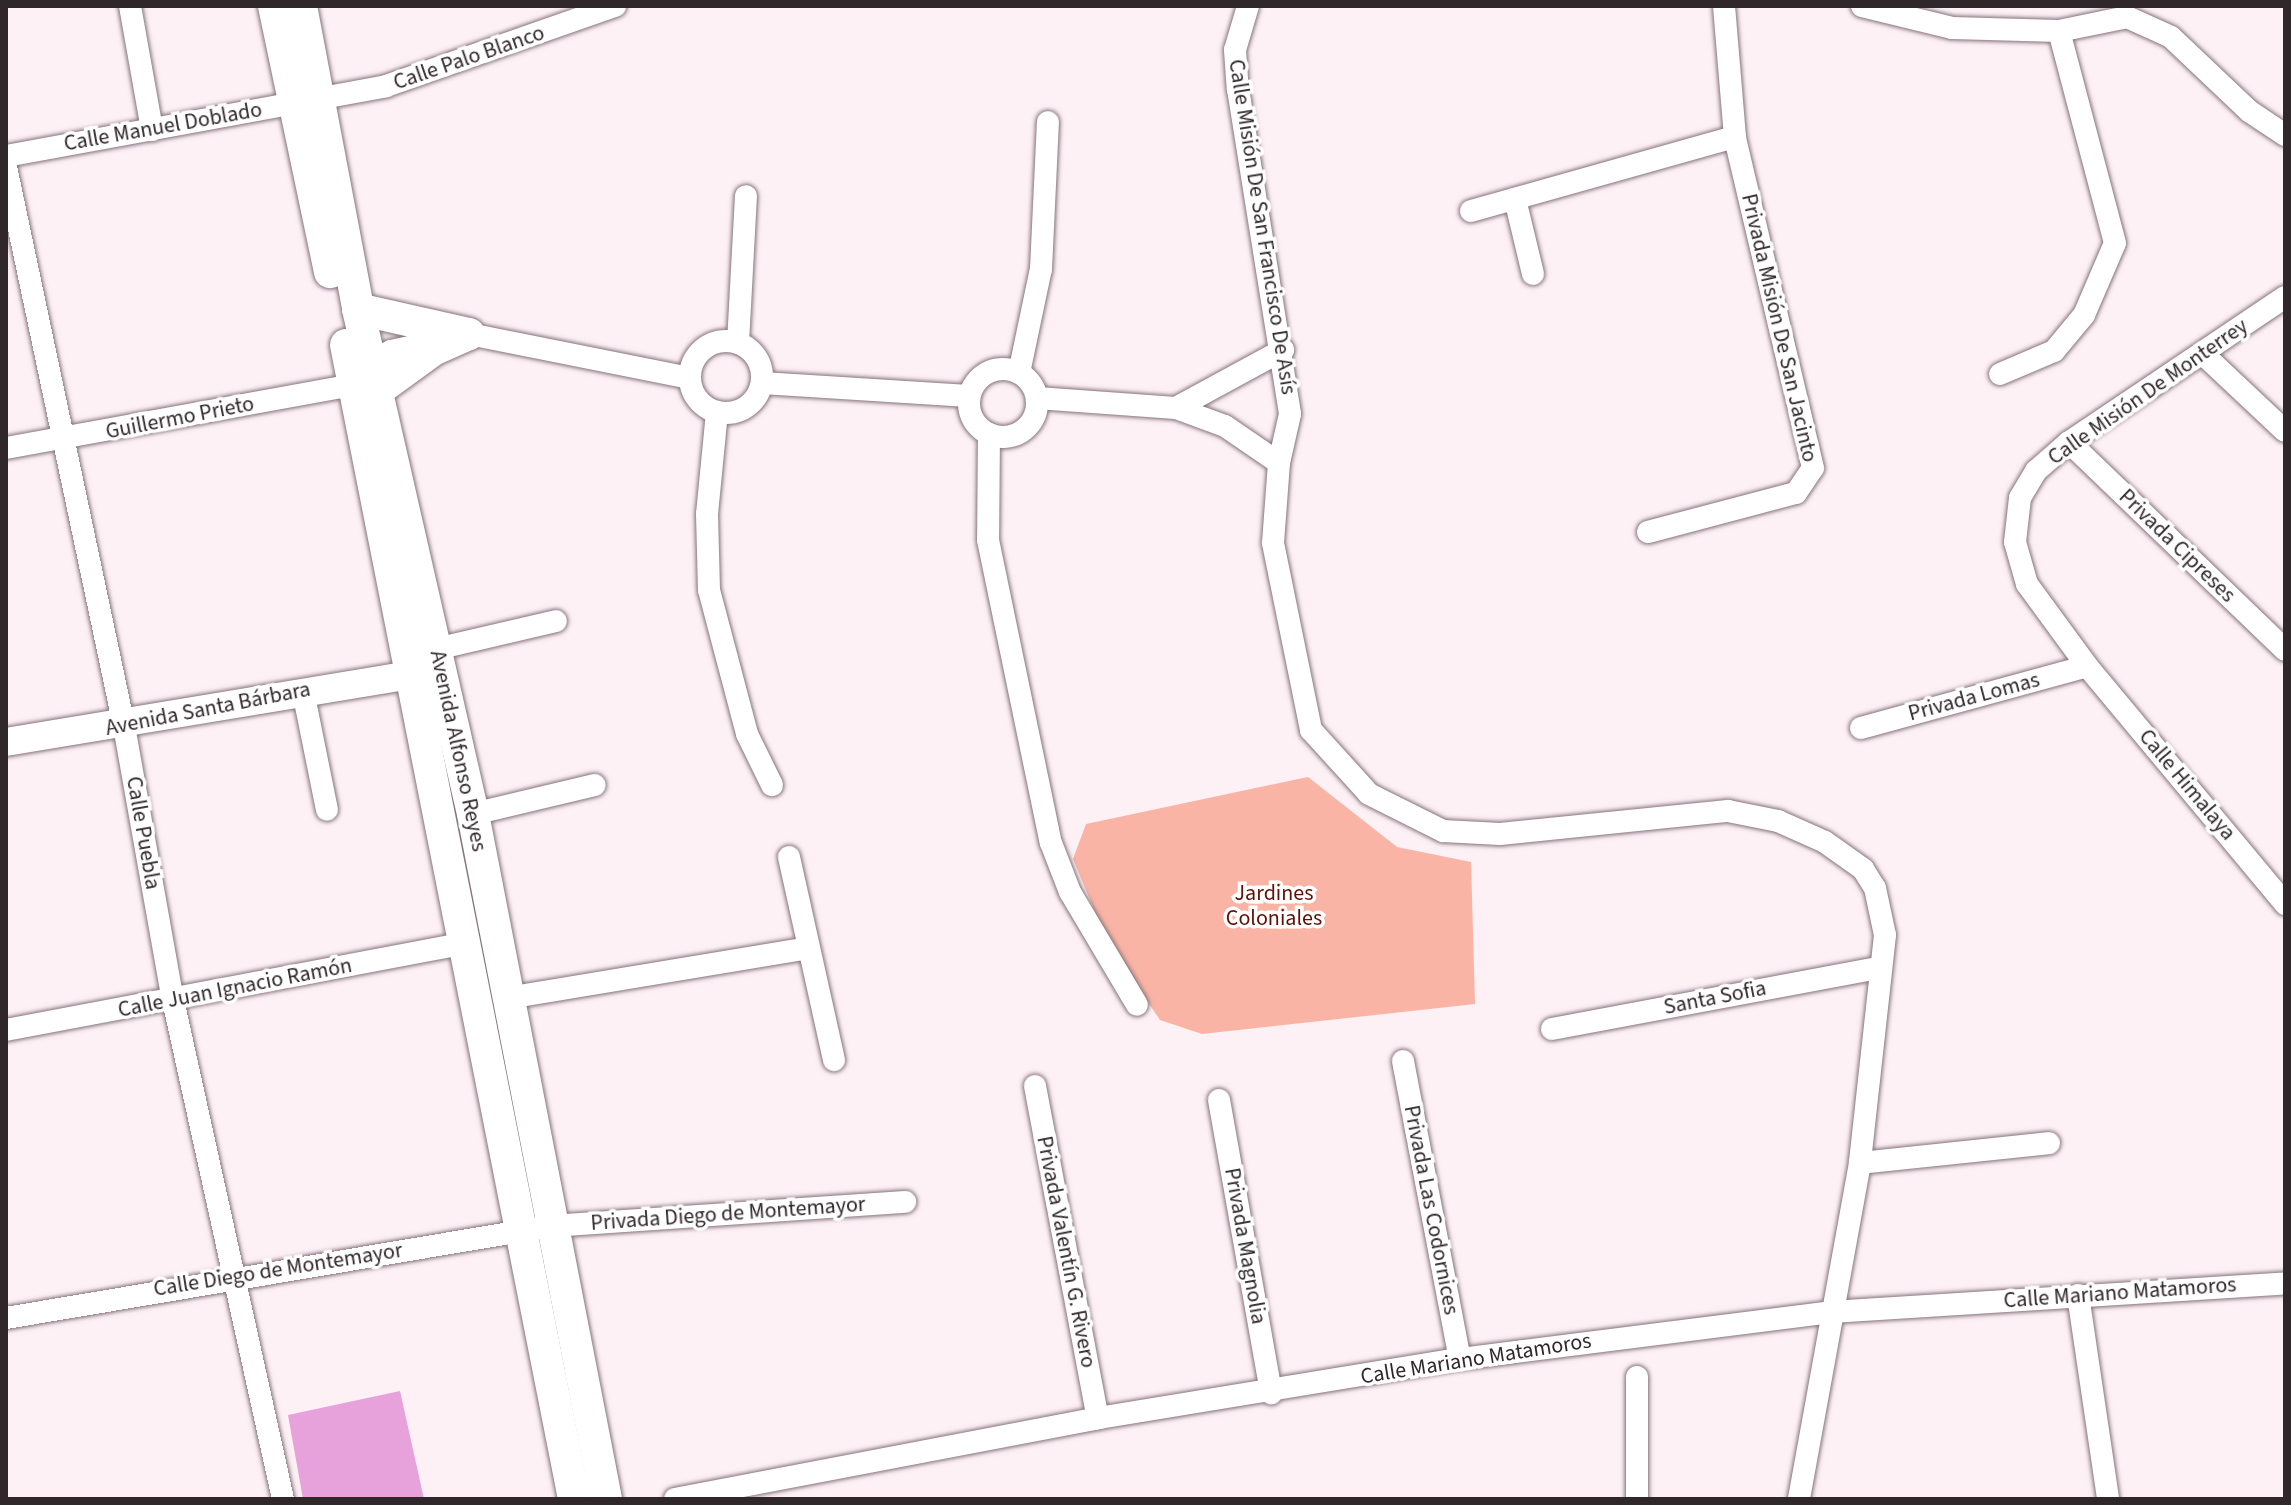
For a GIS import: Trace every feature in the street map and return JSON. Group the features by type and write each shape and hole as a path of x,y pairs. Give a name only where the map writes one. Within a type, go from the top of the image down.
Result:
{"main road":[{"name":"Avenida Alfonso Reyes","path":"274,6 306,101 358,309 409,675 574,1499"},
{"name":"Avenida Alfonso Reyes","path":"301,6 306,101 368,379 436,649 473,814 606,1499"},
{"path":"358,309 469,334"},
{"path":"368,379 469,334"},
{"path":"409,675 449,776 473,814"}],"street":[{"path":"130,6 152,130"},
{"name":"Calle Palo Blanco","path":"306,101 442,70 615,6"},
{"name":"Calle Misión De San Francisco De Asís","path":"1248,6 1235,50 1238,89 1283,350 1290,414 1279,463 1273,543 1311,730 1369,794 1443,831 1475,835 1672,812 1728,811 1778,821 1825,842 1863,869 1875,888 1885,935 1878,968 1860,1163 1830,1312 1799,1499"},
{"name":"Privada Misión De San Jacinto","path":"1648,532 1796,493 1813,468 1735,137 1724,6"},
{"path":"1862,6 1952,28 2059,31 2127,17 2171,37 2249,111 2285,135"},
{"path":"2000,374 2054,351 2084,315 2115,243 2059,31"},
{"name":"Calle Manuel Doblado","path":"6,156 306,101"},
{"path":"1037,398 1019,373 1041,269 1048,122"},
{"path":"1471,211 1735,137"},
{"name":"Calle Puebla","path":"6,167 124,726 173,1000 237,1274 283,1499"},
{"path":"738,343 746,196"},
{"path":"1515,199 1533,274"},
{"name":"Calle Misión De Monterrey","path":"2087,666 2027,584 2015,542 2020,498 2036,471 2069,442 2285,297"},
{"path":"469,334 690,378"},
{"path":"738,343 759,363 762,383 746,408 717,412 698,399 690,378 699,353 709,345 738,343"},
{"path":"1176,408 1283,350"},
{"path":"2203,354 2285,431"},
{"path":"1019,373 988,371 969,396 972,418 989,434 1018,434 1029,425 1037,398"},
{"name":"Guillermo Prieto","path":"6,448 62,440 368,379"},
{"path":"762,383 969,396"},
{"path":"1037,398 1176,408 1225,426 1279,463"},
{"path":"717,412 707,514 709,590 747,734 772,785"},
{"path":"989,434 988,540 1051,843 1070,892 1137,1005"},
{"name":"Privada Cipreses","path":"2069,442 2285,650"},
{"path":"436,649 556,621"},
{"name":"Privada Lomas","path":"1861,728 2087,666"},
{"name":"Calle Himalaya","path":"2087,666 2285,904"},
{"name":"Avenida Santa Bárbara","path":"6,742 124,726 303,691 409,675"},
{"path":"303,691 327,810"},
{"path":"473,814 595,785"},
{"path":"789,857 834,1060"},
{"name":"Calle Juan Ignacio Ramón","path":"6,1030 463,944"},
{"path":"507,998 808,948"},
{"name":"Santa Sofia","path":"1552,1029 1878,968"},
{"name":"Privada Las Codornices","path":"1403,1061 1460,1359"},
{"name":"Privada Valentín G. Rivero","path":"1035,1086 1098,1418"},
{"name":"Privada Magnolia","path":"1219,1100 1271,1393"},
{"path":"1860,1163 2049,1143"},
{"name":"Privada Diego de Montemayor","path":"551,1226 905,1202"},
{"name":"Calle Diego de Montemayor","path":"6,1318 237,1274 551,1226"},
{"name":"Calle Mariano Matamoros","path":"675,1499 1098,1418 1271,1393 1460,1359 1830,1312 2285,1283"},
{"path":"2078,1295 2108,1499"},
{"path":"1637,1377 1637,1499"}],"green space":[{"name":"Jardines Coloniales","path":"1308,777 1397,847 1471,862 1475,1004 1202,1034 1160,1020 1108,943 1073,859 1086,824"}],"building":[{"path":"400,1391 424,1499 303,1499 288,1415"}]}
